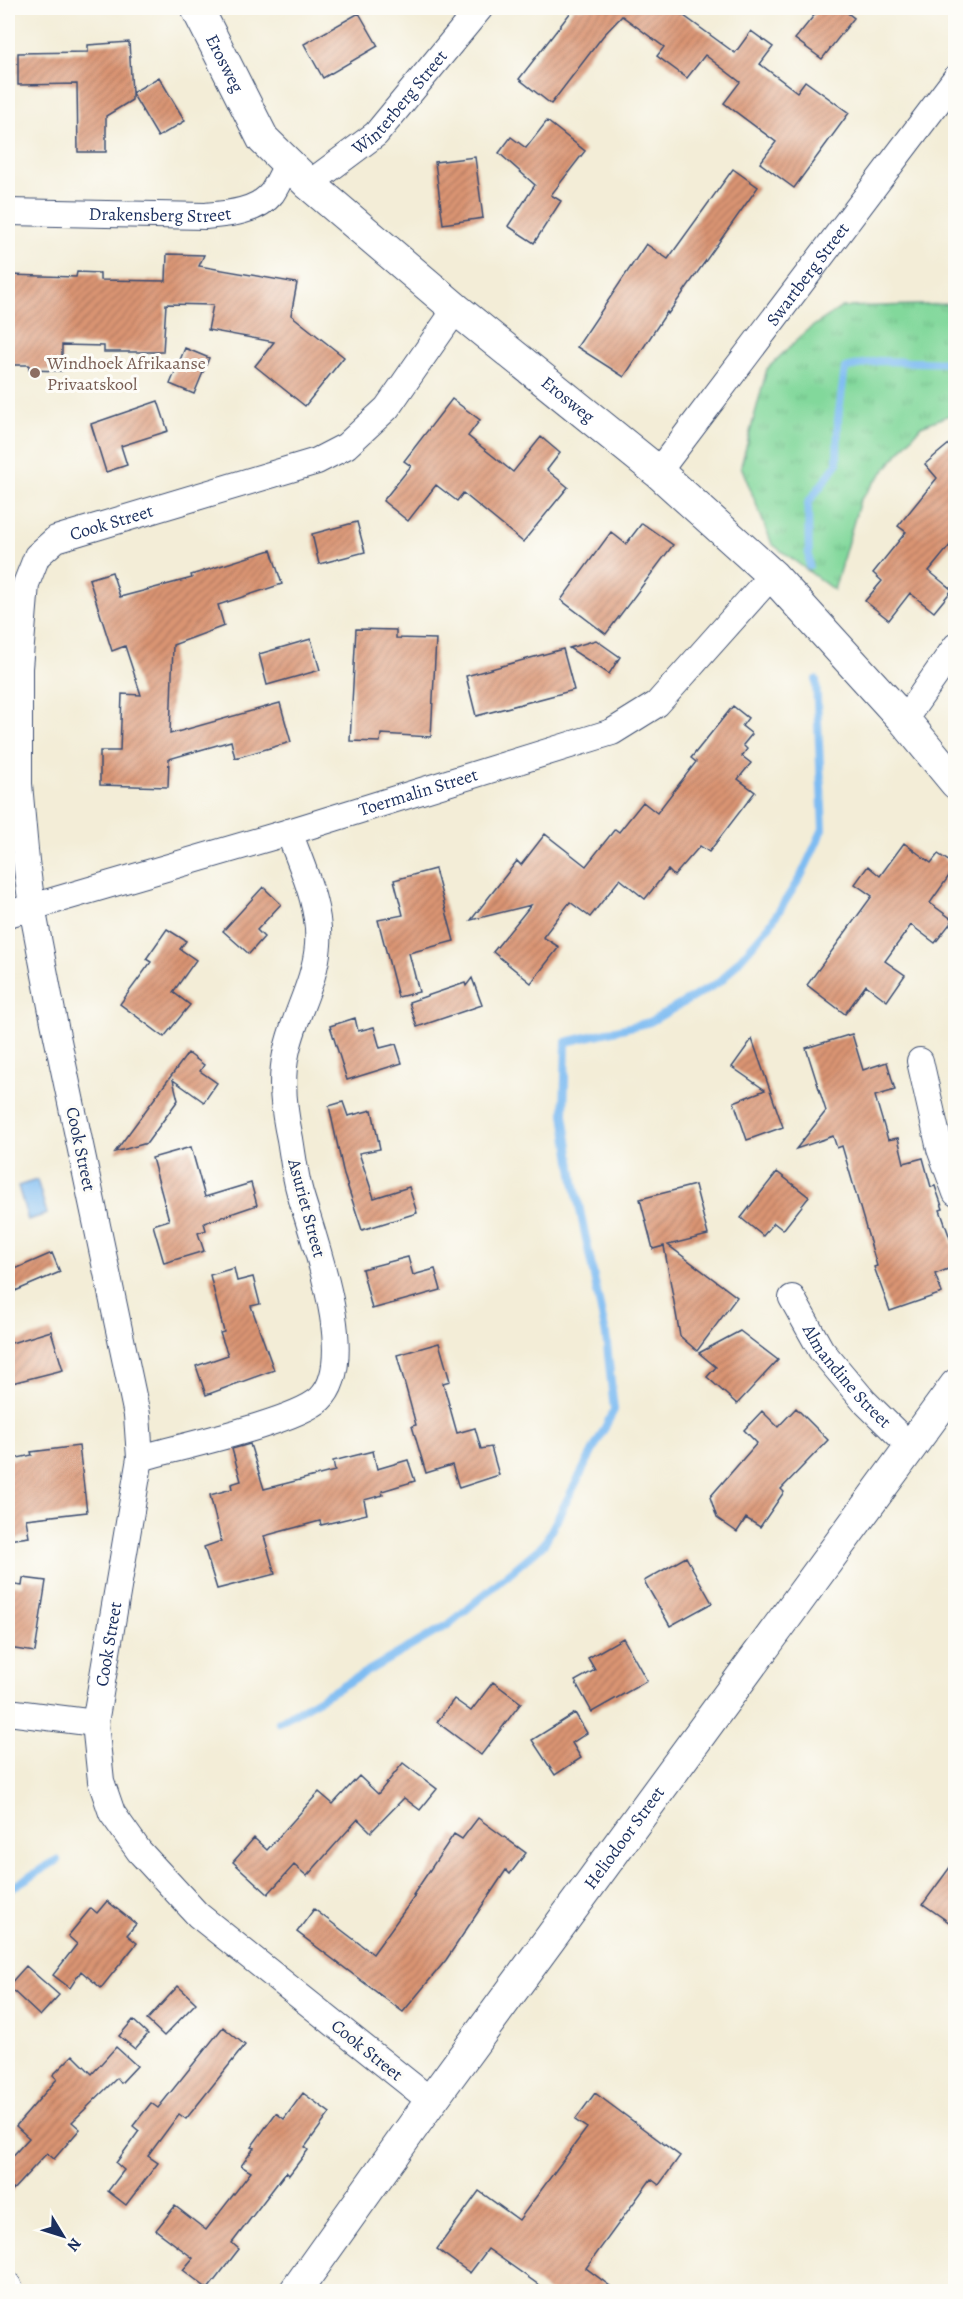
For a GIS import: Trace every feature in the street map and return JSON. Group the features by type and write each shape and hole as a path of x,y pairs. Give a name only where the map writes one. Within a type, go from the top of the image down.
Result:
{"street":[{"name":"Erosweg","path":"197,8 263,139 298,173 456,309 658,471 772,576 904,720 956,783"},
{"name":"Winterberg Street","path":"298,173 376,134 480,8"},
{"name":"Swartberg Street","path":"658,471 956,78"},
{"name":"Drakensberg Street","path":"8,212 182,216 227,214 252,207 298,173"},
{"name":"Cook Street","path":"431,2101 198,1915 139,1851 112,1813 101,1781 95,1723 140,1458 137,1415 32,907 19,784 19,668 26,584 37,556 56,539 317,461 345,446 366,430 387,408 456,309"},
{"name":"Toermalin Street","path":"8,914 288,832 612,732 657,704 772,576"},
{"path":"904,720 956,646"},
{"name":"Asuriet Street","path":"140,1458 294,1414 321,1398 331,1377 336,1338 330,1292 299,1190 282,1085 286,1052 315,967 318,944 317,912 288,832"},
{"path":"920,1061 940,1149 956,1193"},
{"name":"Almandine Street","path":"792,1298 821,1350 864,1401 910,1446"},
{"name":"Heliodoor Street","path":"295,2292 431,2101 956,1385"},
{"path":"8,1712 95,1723"},
{"path":"8,2285 11,2292"}],"green space":[{"path":"955,304 955,413 921,426 860,500 834,590 772,544 741,466 767,369 806,331 842,307"}],"water":[{"path":"37,1180 47,1214 28,1220 18,1186"}],"building":[{"path":"574,8 673,8 735,53 751,31 773,47 760,64 797,92 805,81 849,113 794,188 760,163 776,142 724,103 740,82 705,55 687,78 657,56 664,47 622,16 603,36 551,104 519,79"},
{"path":"820,8 841,8 854,18 822,59 795,39"},
{"path":"359,13 378,46 323,78 304,44"},
{"path":"129,42 132,100 106,116 106,152 78,152 77,84 18,85 18,53 88,52 88,45"},
{"path":"159,77 185,121 158,137 132,93"},
{"path":"547,121 585,151 551,195 561,201 534,243 508,226 535,185 499,153 511,137 526,148"},
{"path":"475,157 483,218 443,224 435,162"},
{"path":"733,169 758,187 668,314 667,312 624,377 577,347 646,244 668,259"},
{"path":"167,254 204,255 199,266 297,283 291,315 344,357 305,406 255,366 274,342 208,330 213,305 166,304 163,352 104,352 104,346 62,345 62,371 29,370 29,365 8,365 8,275 76,277 77,272 100,273 100,280 166,281"},
{"path":"185,348 209,358 194,394 170,384"},
{"path":"452,399 480,420 468,436 513,472 541,437 560,453 547,470 568,487 523,542 463,493 457,501 436,485 408,521 383,501 411,466 404,461"},
{"path":"158,401 168,431 121,446 127,465 106,472 91,424"},
{"path":"956,438 956,538 929,571 952,590 934,612 910,593 889,620 865,601 882,581 873,573 906,532 898,526 937,478 925,464"},
{"path":"357,522 365,552 319,564 312,534"},
{"path":"642,523 673,545 606,634 561,600 611,532 626,544"},
{"path":"271,550 282,584 218,605 224,626 173,645 170,734 280,703 291,742 235,758 231,741 169,759 168,787 100,785 100,751 120,751 122,694 141,695 125,646 112,651 89,579 112,572 120,597 192,578 191,575"},
{"path":"356,629 396,630 396,638 436,639 431,737 381,734 380,742 350,741"},
{"path":"311,639 320,670 267,685 259,654"},
{"path":"596,640 620,657 609,674 569,648"},
{"path":"563,649 574,690 476,716 466,676"},
{"path":"733,706 748,718 742,726 752,734 743,745 747,749 742,756 751,763 738,779 755,792 709,852 700,846 674,876 668,870 645,899 620,879 590,917 570,902 543,937 559,947 531,983 493,952 531,905 471,920 517,861 521,865 545,834 586,866 615,829 619,832 643,802 657,813 696,762 691,758"},
{"path":"904,843 931,863 938,854 956,866 930,903 953,920 935,943 911,925 885,961 905,975 887,1001 866,985 845,1014 807,985 872,896 855,884 868,866 880,876"},
{"path":"435,869 454,941 409,953 419,992 398,997 378,920 403,915 394,880"},
{"path":"263,887 281,904 257,930 264,937 249,954 223,931"},
{"path":"167,929 186,941 180,949 196,960 173,992 190,1005 164,1037 120,1004 151,962 146,959"},
{"path":"472,978 482,1005 417,1027 409,1002 465,983 466,986"},
{"path":"355,1018 358,1031 374,1027 380,1048 396,1044 402,1063 347,1080 330,1026"},
{"path":"852,1034 863,1070 887,1062 895,1090 875,1096 888,1140 898,1138 904,1163 923,1158 931,1187 935,1186 943,1209 940,1210 956,1255 956,1266 935,1274 942,1293 890,1311 874,1267 877,1266 842,1146 837,1148 833,1136 796,1149 826,1111 806,1048"},
{"path":"752,1039 783,1127 747,1140 734,1102 765,1090 732,1067"},
{"path":"188,1053 204,1065 200,1071 217,1083 204,1102 173,1080 178,1100 147,1143 115,1152"},
{"path":"343,1102 348,1116 372,1110 380,1149 359,1153 374,1198 409,1187 417,1213 362,1230 344,1175 329,1106"},
{"path":"191,1147 205,1197 251,1183 257,1205 204,1223 206,1230 198,1233 204,1251 164,1263 153,1225 169,1220 152,1158"},
{"path":"777,1172 809,1197 783,1230 774,1223 763,1236 741,1218"},
{"path":"695,1185 708,1235 668,1245 737,1297 697,1351 680,1336 664,1246 653,1249 640,1199"},
{"path":"52,1253 60,1272 8,1294 8,1272"},
{"path":"408,1257 413,1275 435,1269 441,1290 372,1309 362,1269"},
{"path":"234,1268 237,1281 253,1277 260,1304 251,1306 274,1370 206,1395 196,1366 228,1355 220,1333 224,1332 210,1275"},
{"path":"51,1331 63,1370 8,1384 8,1344"},
{"path":"740,1331 778,1360 737,1404 707,1377 716,1367 699,1353"},
{"path":"439,1343 450,1381 443,1383 457,1433 475,1428 481,1449 491,1447 499,1475 459,1488 452,1465 426,1473 412,1426 416,1425 397,1355"},
{"path":"796,1408 828,1440 781,1489 784,1492 760,1527 746,1518 737,1532 717,1518 710,1497 757,1443 744,1430 762,1411 778,1427"},
{"path":"250,1444 264,1489 335,1471 333,1461 373,1451 377,1469 408,1460 415,1481 382,1491 383,1495 364,1500 367,1514 321,1525 320,1521 264,1536 275,1574 217,1589 204,1547 221,1541 210,1495 232,1489 231,1484 241,1481 232,1449"},
{"path":"79,1446 87,1512 26,1519 29,1537 8,1540 8,1460 32,1455 31,1452"},
{"path":"686,1557 712,1603 670,1626 644,1581"},
{"path":"23,1578 46,1581 35,1652 8,1648 8,1584 22,1586"},
{"path":"623,1638 647,1681 592,1712 575,1681 595,1670 588,1658"},
{"path":"493,1682 521,1703 481,1755 437,1722 454,1699 471,1711"},
{"path":"575,1713 587,1733 572,1743 581,1758 555,1775 532,1740"},
{"path":"403,1763 437,1789 420,1810 404,1798 371,1832 358,1819 307,1876 294,1865 268,1894 233,1862 254,1838 267,1850 319,1792 333,1804 359,1776 378,1794"},
{"path":"478,1818 526,1853 510,1874 506,1870 446,1960 403,2012 297,1932 314,1909 373,1954 415,1896 413,1895 454,1834 462,1839"},
{"path":"956,1859 956,1927 923,1904"},
{"path":"107,1901 136,1924 127,1935 137,1943 101,1988 81,1971 70,1988 53,1975 77,1944 68,1936 91,1908 97,1913"},
{"path":"26,1966 59,1995 40,2016 8,1986"},
{"path":"178,1986 196,2003 164,2036 147,2020"},
{"path":"133,2020 148,2034 135,2049 119,2036"},
{"path":"223,2027 245,2045 186,2119 179,2114 148,2156 158,2163 126,2205 108,2191 124,2170 116,2163 139,2131 133,2126 151,2103 158,2108"},
{"path":"116,2047 137,2066 121,2083 117,2078 72,2122 80,2129 54,2159 47,2153 8,2195 8,2161 29,2138 16,2126 57,2079 53,2075 73,2055 92,2074"},
{"path":"303,2093 330,2113 305,2147 308,2150 289,2175 286,2172 232,2243 239,2249 208,2289 183,2270 193,2258 156,2230 175,2206 206,2230 251,2172 241,2166 254,2148 251,2147 276,2113 284,2119"},
{"path":"595,2093 680,2156 659,2185 651,2179 586,2268 618,2292 549,2292 488,2249 470,2273 437,2249 479,2191 519,2220 587,2128 575,2120"}],"waterway":[{"path":"809,566 808,503 837,464 838,419 845,368 878,361 956,363"},
{"path":"279,1722 448,1625 544,1544 614,1410 606,1335 574,1181 564,1114 566,1042 650,1022 721,981 770,925 801,876 823,829 816,680"},
{"path":"8,1890 57,1860"}],"place":[{"name":"Windhoek Afrikaanse Privaatskool","path":"35,373"}]}
